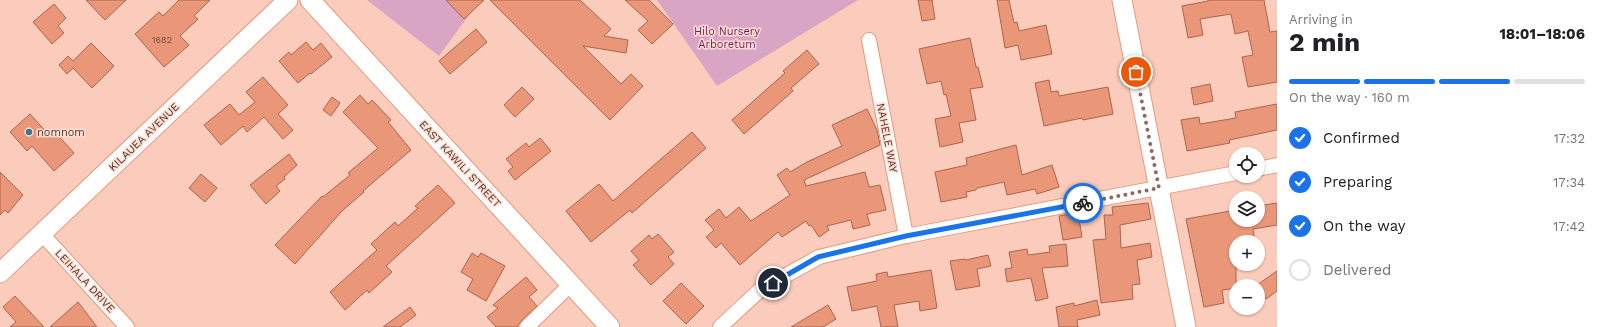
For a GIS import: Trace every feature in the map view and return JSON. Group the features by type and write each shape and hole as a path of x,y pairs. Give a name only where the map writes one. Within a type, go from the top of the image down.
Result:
{"street":[{"name":"KILAUEA AVENUE","path":"0,273 288,0"},
{"name":"EAST KAWILI STREET","path":"310,0 610,327"},
{"path":"1122,0 1186,327"},
{"name":"NAHELE WAY","path":"869,40 906,236"},
{"path":"1265,168 1277,165"},
{"path":"720,327 761,289 818,257 906,236 1229,174"},
{"name":"LEIHALA DRIVE","path":"42,234 128,327"},
{"path":"528,327 571,284"}],"green space":[{"path":"367,0 480,0 439,56"},
{"name":"Hilo Nursery Arboretum","path":"657,0 858,0 717,86"}],"building":[{"path":"86,0 126,0 105,20"},
{"path":"179,0 210,0 194,16 198,19 180,36 189,45 164,67 135,34 159,12 163,16"},
{"path":"446,0 484,0 464,19"},
{"path":"490,0 580,0 611,29 604,36 628,40 626,53 583,46 621,84 631,74 643,86 610,120"},
{"path":"625,0 649,0 673,24 652,44 638,30 648,21"},
{"path":"918,0 932,0 935,19 922,21"},
{"path":"997,0 1009,0 1014,23 1017,22 1019,31 1046,25 1052,54 1021,60 1018,45 1005,48"},
{"path":"1208,0 1264,0 1270,32 1277,31 1277,82 1248,87 1242,57 1253,55 1248,31 1235,34 1231,14 1200,19 1203,35 1188,38 1182,6"},
{"path":"54,4 66,18 58,26 64,33 52,44 33,22"},
{"path":"476,29 487,42 450,74 439,61"},
{"path":"970,38 976,67 978,67 983,87 970,89 976,120 959,123 963,142 940,147 935,119 951,116 946,94 944,95 941,81 927,84 919,49"},
{"path":"306,42 313,50 321,43 332,57 298,83 279,61 289,52 291,55"},
{"path":"91,43 114,66 92,88 73,68 67,74 59,65 68,56 73,61"},
{"path":"807,50 819,64 791,88 793,91 744,134 732,120 785,73 783,71"},
{"path":"263,77 288,105 278,114 293,130 283,139 264,117 247,132 243,126 221,145 204,125 230,104 239,115 255,102 246,92"},
{"path":"1049,80 1051,92 1058,91 1059,96 1108,87 1113,114 1083,120 1082,118 1044,126 1035,83"},
{"path":"1210,84 1213,101 1194,105 1191,88"},
{"path":"522,87 534,99 515,117 504,105"},
{"path":"360,95 368,104 372,100 391,120 388,122 411,150 342,211 295,264 275,245 322,196 323,197 350,175 348,173 378,148 343,112"},
{"path":"332,97 340,103 331,116 323,110"},
{"path":"1277,104 1277,130 1229,140 1230,143 1187,151 1181,120 1199,117 1200,124 1236,118 1235,112"},
{"path":"867,109 877,130 880,145 804,180 806,186 865,172 869,187 880,185 886,210 867,214 870,225 853,229 851,220 827,226 829,230 819,237 811,225 809,226 806,221 782,237 778,232 740,265 721,243 716,248 706,237 714,230 705,220 719,209 726,218 739,207 751,221 790,195 777,175 787,168 790,172 807,162 842,146 832,125"},
{"path":"30,114 49,135 54,131 74,153 54,171 32,146 27,151 10,132"},
{"path":"692,132 706,148 632,213 630,210 591,242 566,211 599,184 613,201"},
{"path":"540,138 551,151 515,180 508,171 513,167 506,159 526,143 529,147"},
{"path":"1016,145 1022,175 1052,165 1059,187 1037,194 1035,189 1007,195 1004,182 966,192 967,197 941,202 935,172 967,165 966,158"},
{"path":"289,154 297,165 284,177 285,179 276,186 280,191 266,204 250,185"},
{"path":"0,172 23,195 8,213 5,210 0,215"},
{"path":"201,174 217,188 205,202 189,188"},
{"path":"438,185 455,203 386,266 392,272 369,293 367,290 345,310 330,292 377,250 371,244 395,222 398,226 418,208 415,206"},
{"path":"1148,203 1151,219 1120,225 1121,248 1150,243 1152,257 1137,260 1140,284 1132,285 1133,299 1101,303 1093,240 1106,239 1104,215 1113,215 1112,207"},
{"path":"1277,203 1277,225 1265,227 1265,205"},
{"path":"1229,211 1229,227 1265,227 1253,229 1254,235 1229,235 1229,271 1236,271 1236,279 1229,279 1229,289 1222,290 1224,303 1204,307 1186,219"},
{"path":"1078,213 1082,237 1063,240 1059,216"},
{"path":"658,234 674,252 668,257 674,264 651,285 633,265 639,260 631,251 649,235 652,239"},
{"path":"1066,244 1068,266 1042,268 1048,298 1036,301 1031,278 1007,282 1005,269 1012,268 1009,252 1027,249 1028,255 1050,252 1049,246"},
{"path":"472,253 478,257 481,253 505,266 486,301 467,290 473,279 461,272"},
{"path":"988,255 991,266 977,269 980,286 956,290 950,261 966,260"},
{"path":"931,270 937,308 920,311 919,301 894,305 898,327 881,327 877,306 852,311 847,287 877,281 876,274 887,272 888,277"},
{"path":"1277,271 1277,291 1266,299 1265,297 1265,279"},
{"path":"526,277 537,290 529,297 537,306 521,321 517,327 496,327 487,317 498,308 493,305"},
{"path":"681,283 704,306 686,324 663,301"},
{"path":"15,296 44,327 10,327 16,322 3,307"},
{"path":"1097,300 1100,315 1077,320 1078,327 1059,327 1056,307 1074,303 1074,306"},
{"path":"78,302 97,327 50,327"},
{"path":"828,305 836,319 823,327 791,327"},
{"path":"410,307 416,315 400,327 383,327"}],"way so far":[{"path":"1083,203 1159,188 1136,72"}],"place":[{"name":"nomnom","path":"29,132"}],"route":[{"path":"773,283 818,257 906,236 1083,203"}]}
